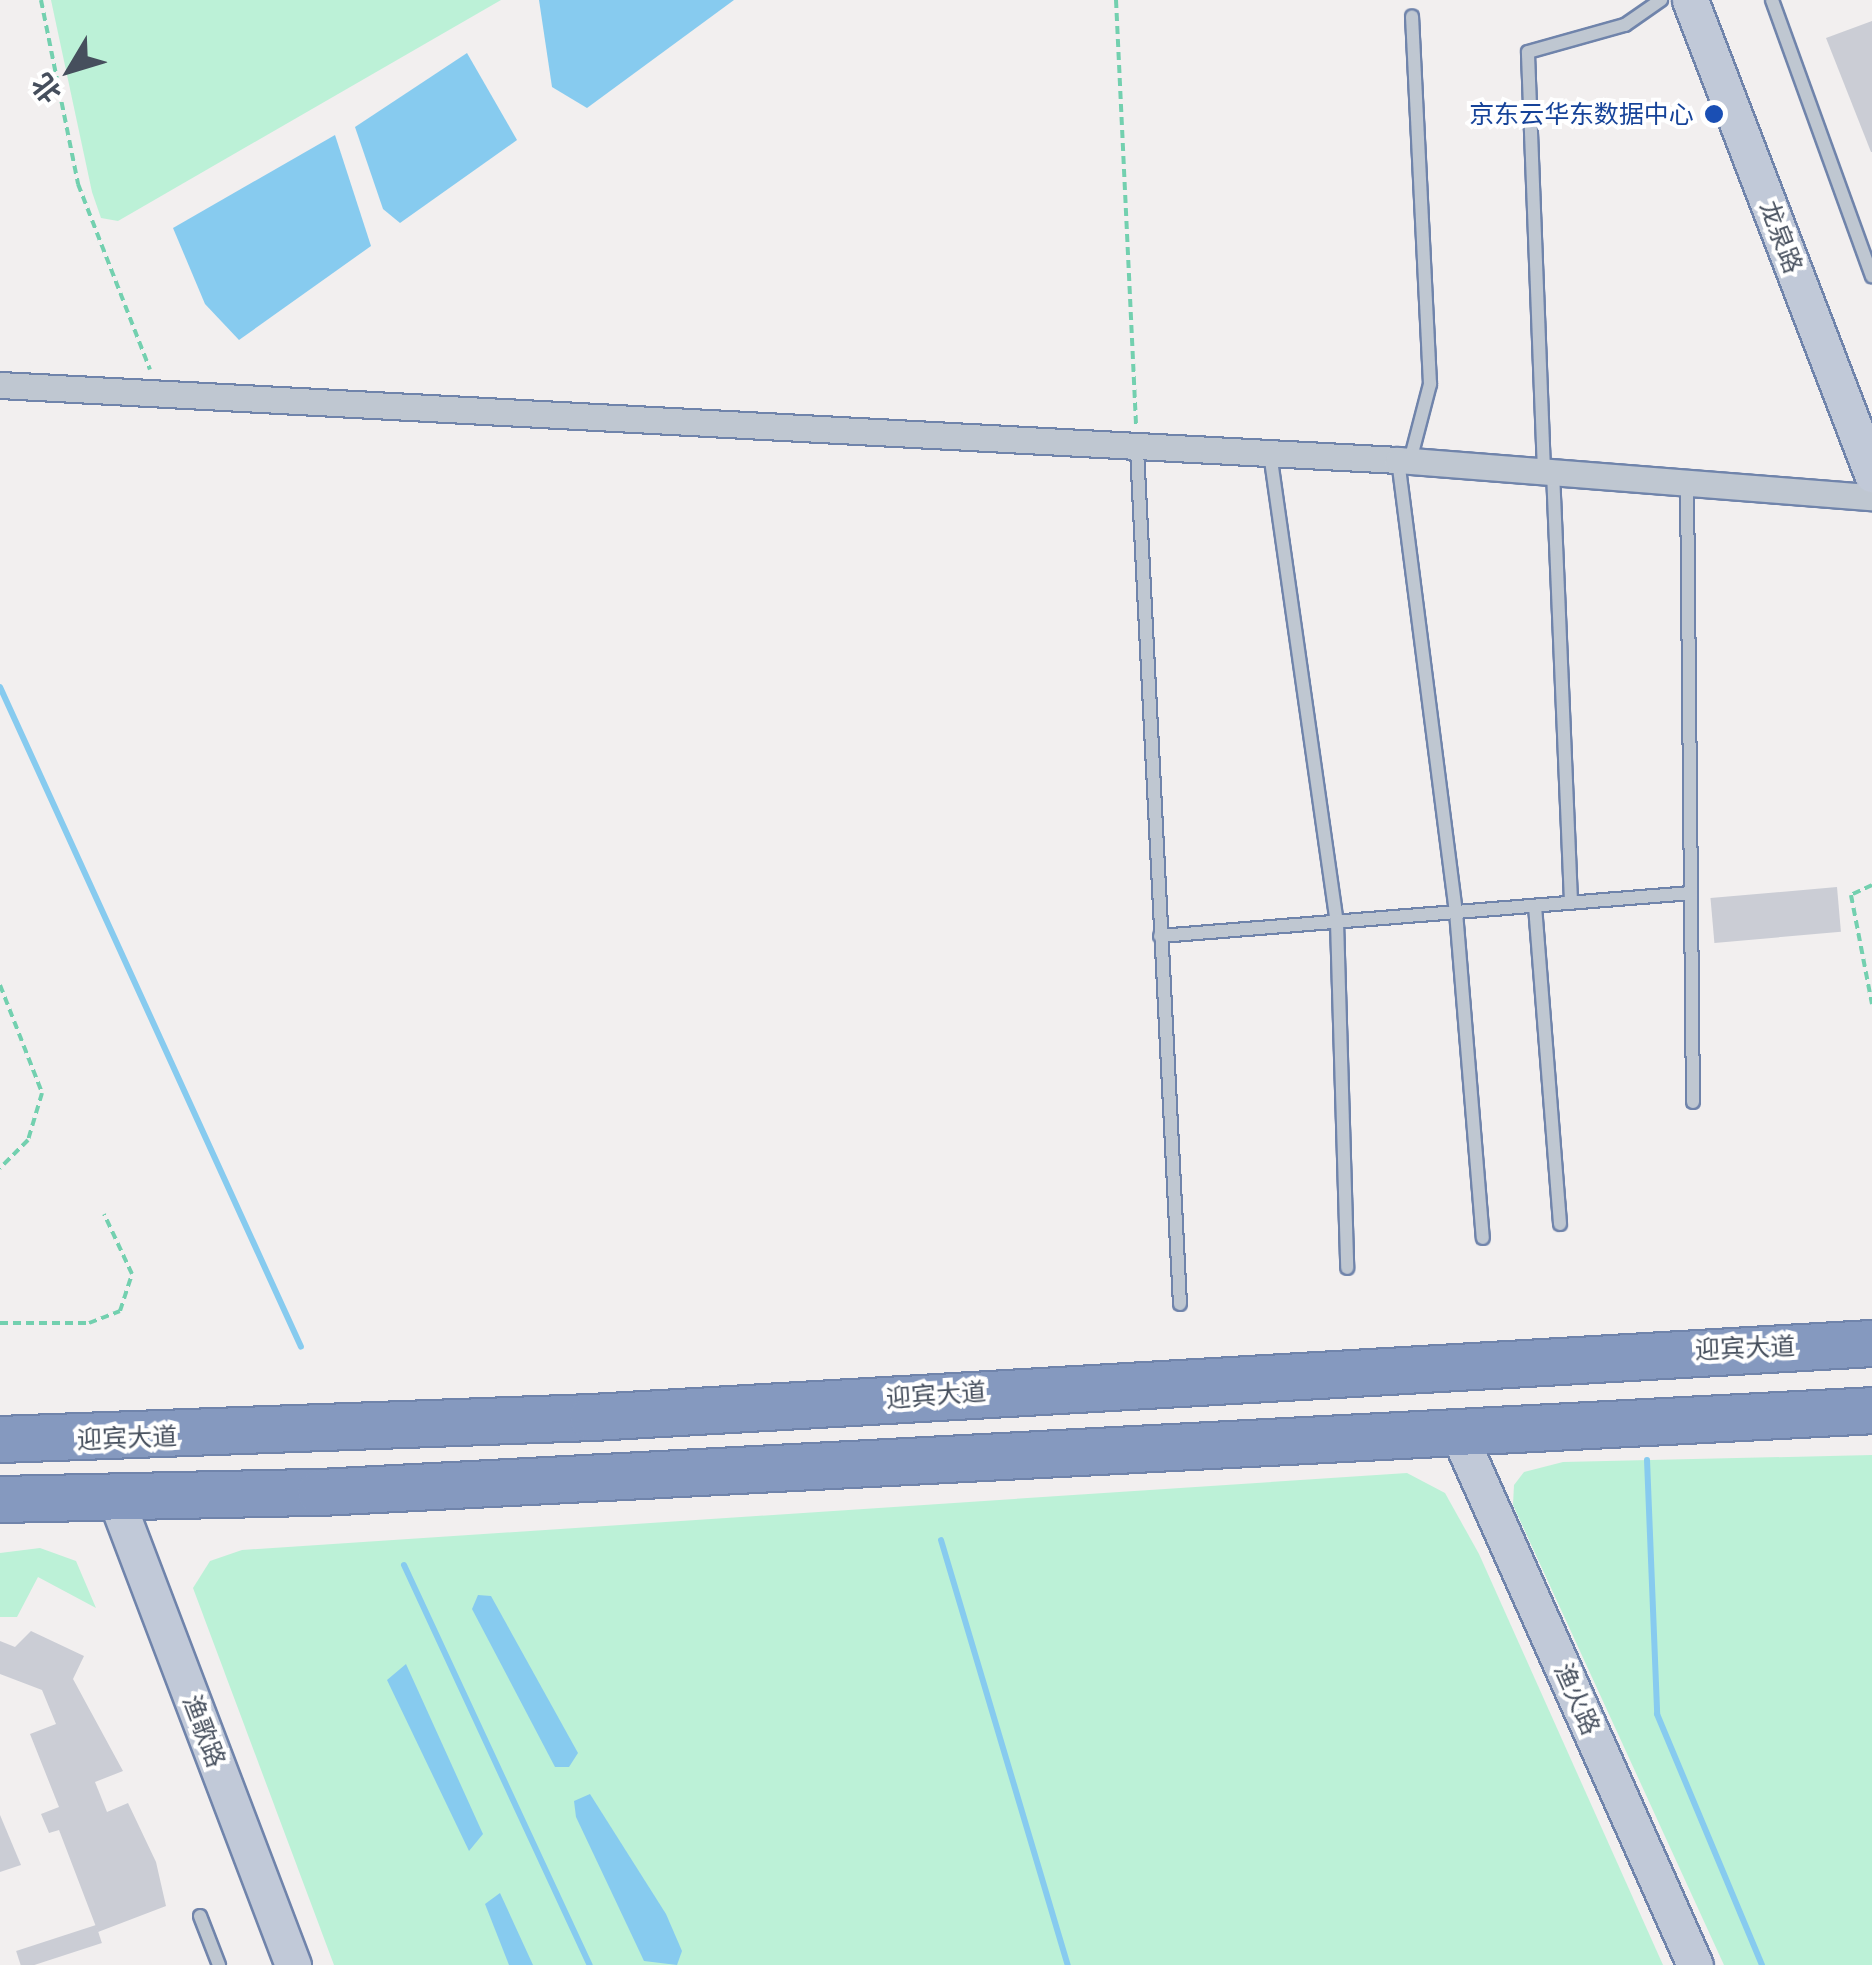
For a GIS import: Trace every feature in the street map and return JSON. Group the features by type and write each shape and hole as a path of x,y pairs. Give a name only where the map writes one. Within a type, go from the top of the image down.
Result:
{"highway":[{"name":"迎宾大道","path":"0,1438 554,1418 1872,1342"},
{"path":"0,1499 115,1497 1872,1410"}],"street":[{"name":"龙泉路","path":"1690,0 1865,434 1872,474"},
{"path":"0,385 1137,450 1404,460 1872,496"},
{"name":"渔火路","path":"1458,1433 1695,1965"},
{"name":"渔歌路","path":"115,1497 294,1965"}],"lane":[{"path":"1571,903 1528,52 1625,25 1661,0"},
{"path":"1772,0 1872,277"},
{"path":"1412,16 1430,384 1404,460 1456,912 1483,1238"},
{"path":"1137,450 1180,1304"},
{"path":"1270,453 1336,922 1347,1268"},
{"path":"1687,482 1693,1102"},
{"path":"1160,936 1691,894"},
{"path":"1535,906 1560,1224"},
{"path":"200,1916 219,1965"}],"path":[{"path":"41,0 78,184 160,393"},
{"path":"1116,0 1137,450"},
{"path":"1872,885 1851,895 1872,1004"},
{"path":"0,985 42,1093 28,1140 0,1168"},
{"path":"0,1323 89,1323 120,1311 132,1274 104,1214"}],"green space":[{"path":"51,0 501,0 118,221 101,218 92,192"},
{"path":"1872,1455 1872,1965 1724,1965 1513,1505 1514,1485 1524,1472 1563,1462"},
{"path":"1407,1473 1445,1493 1479,1554 1663,1965 334,1965 193,1588 210,1561 242,1550"},
{"path":"40,1548 76,1561 96,1608 38,1577 17,1617 0,1617 0,1553"}],"water":[{"path":"539,0 734,0 587,108 552,87"},
{"path":"467,53 517,140 400,223 383,209 355,127"},
{"path":"335,135 371,246 239,340 205,304 173,228"},
{"path":"478,1595 491,1596 578,1753 569,1767 555,1767 472,1609"},
{"path":"406,1664 483,1834 469,1851 387,1680"},
{"path":"590,1794 666,1914 682,1951 677,1965 644,1961 576,1817 574,1801"},
{"path":"500,1893 533,1965 509,1965 485,1904"}],"building":[{"path":"1872,21 1872,152 1871,152 1826,38"},
{"path":"1837,887 1841,932 1714,943 1710,898"},
{"path":"31,1631 84,1656 73,1679 123,1771 95,1782 107,1812 128,1803 156,1862 166,1906 98,1932 59,1830 49,1833 41,1814 59,1807 30,1734 56,1724 42,1690 0,1674 0,1641 15,1647"},
{"path":"0,1815 21,1865 0,1872"},
{"path":"96,1925 102,1943 34,1965 21,1965 16,1951"}],"waterway":[{"path":"0,687 301,1347"},
{"path":"1647,1460 1657,1714 1762,1965"},
{"path":"941,1540 1068,1965"},
{"path":"404,1565 590,1965"}],"place":[{"name":"京东云华东数据中心","path":"1714,114"}]}
